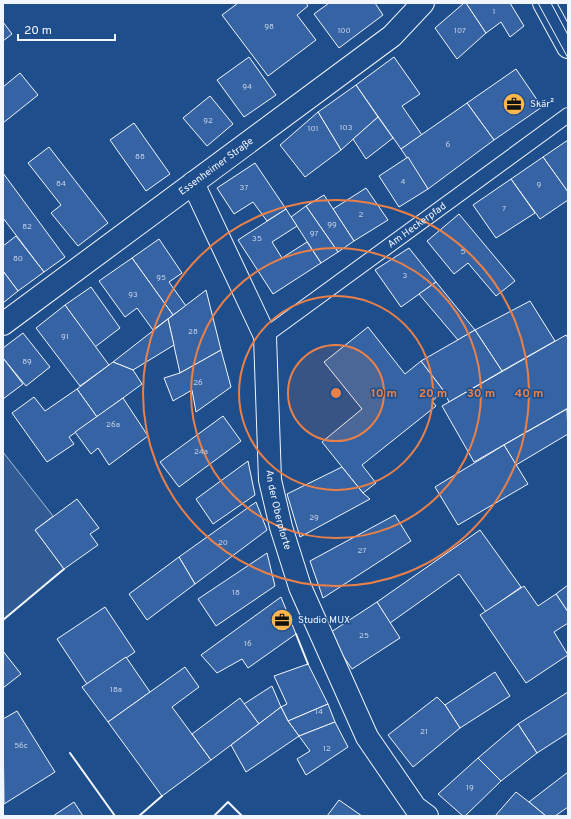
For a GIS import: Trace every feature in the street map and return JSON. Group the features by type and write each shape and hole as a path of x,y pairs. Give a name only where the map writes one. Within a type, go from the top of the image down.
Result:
{"street":[{"name":"Essenheimer Straße","path":"3,324 392,36 423,3"},
{"path":"544,3 568,47"},
{"name":"An der Oberpforte","path":"193,183 265,336 270,480 281,527 298,580 336,671 366,737 418,813"}],"lane":[{"name":"Am Heckerpfad","path":"265,336 568,115"}],"shaded area":[{"path":"3,452 53,516 35,530 64,569 3,620"}],"building":[{"path":"238,3 306,3 308,6 297,15 316,40 268,76 222,15"},
{"path":"329,3 375,3 383,15 339,48 314,14"},
{"path":"464,3 466,3 486,33 457,59 435,28"},
{"path":"466,3 510,3 524,26 510,37 501,22 486,33"},
{"path":"3,22 12,34 3,41"},
{"path":"249,57 276,95 244,117 217,80"},
{"path":"394,57 420,94 402,106 422,135 401,149 356,85"},
{"path":"516,69 542,107 494,140 467,103"},
{"path":"20,73 38,95 3,123 3,87"},
{"path":"356,85 378,117 341,150 318,112"},
{"path":"210,96 233,124 207,146 183,118"},
{"path":"467,103 494,140 428,189 401,149"},
{"path":"318,112 341,150 305,177 280,145"},
{"path":"378,117 393,138 366,159 353,139"},
{"path":"134,123 170,174 146,191 110,140"},
{"path":"568,140 568,192 543,157"},
{"path":"49,147 108,223 78,246 51,213 61,205 28,163"},
{"path":"408,157 428,189 399,207 379,176"},
{"path":"543,157 568,192 568,200 540,219 511,179"},
{"path":"255,163 286,209 267,221 253,202 234,214 217,188"},
{"path":"3,173 65,257 44,272 3,218"},
{"path":"511,179 535,213 496,238 473,205"},
{"path":"366,188 388,220 354,241 333,209"},
{"path":"324,195 354,241 338,252 306,206"},
{"path":"306,206 338,252 321,263 291,217"},
{"path":"286,209 297,226 272,242 282,258 307,242 321,263 273,294 238,240"},
{"path":"459,214 515,281 496,296 468,263 454,274 427,241"},
{"path":"16,236 44,272 18,291 3,271 3,246"},
{"path":"159,239 182,273 169,282 186,306 173,315 132,258"},
{"path":"409,248 436,282 401,307 375,270"},
{"path":"132,258 173,315 153,330 137,308 125,317 99,281"},
{"path":"3,271 18,291 3,303"},
{"path":"436,282 475,330 458,340 419,294"},
{"path":"91,287 120,328 95,347 65,305"},
{"path":"206,290 221,350 180,373 168,319"},
{"path":"530,301 555,341 502,371 475,330"},
{"path":"65,305 109,365 80,386 36,328"},
{"path":"168,319 174,345 133,370 113,362"},
{"path":"368,327 405,374 421,361 444,391 432,401 436,406 362,465 376,483 363,493 322,442 362,409 324,362"},
{"path":"475,330 502,371 449,402 444,391 421,361"},
{"path":"23,333 50,367 26,386 3,358 3,348"},
{"path":"566,335 568,338 568,408 474,462 442,406"},
{"path":"221,350 231,387 196,412 192,390 173,401 164,378 180,373"},
{"path":"3,358 23,384 3,399"},
{"path":"113,362 133,370 142,384 97,417 77,389"},
{"path":"77,389 97,417 69,437 74,444 47,462 12,413 34,397 45,411"},
{"path":"123,398 148,436 109,465 98,448 91,454 75,432"},
{"path":"567,409 568,434 516,465 504,445"},
{"path":"223,416 241,441 179,487 160,462"},
{"path":"504,445 528,484 458,525 435,487"},
{"path":"248,461 255,495 213,524 196,499"},
{"path":"342,467 363,493 370,499 300,537 287,494"},
{"path":"77,499 99,528 90,534 98,545 64,569 35,530"},
{"path":"256,502 267,530 195,584 179,557"},
{"path":"395,515 411,541 323,598 310,561"},
{"path":"480,530 521,587 486,612 459,574 390,623 377,602"},
{"path":"267,553 275,586 216,626 198,599"},
{"path":"179,557 195,584 147,620 129,594"},
{"path":"568,585 568,612 556,594"},
{"path":"524,586 538,606 556,594 568,612 568,623 554,632 568,655 526,683 480,615"},
{"path":"281,597 296,634 248,668 242,659 217,673 201,655"},
{"path":"377,602 400,638 352,669 328,634"},
{"path":"105,607 135,652 87,684 57,639"},
{"path":"3,651 21,674 3,688"},
{"path":"126,657 150,692 108,722 82,687"},
{"path":"308,664 328,704 288,721 281,707 287,704 274,676"},
{"path":"185,667 199,687 172,707 211,760 162,796 108,722"},
{"path":"495,672 510,696 460,728 445,705"},
{"path":"272,686 281,707 259,724 244,704"},
{"path":"568,692 568,733 537,753 518,724"},
{"path":"437,697 445,705 460,728 413,767 388,735"},
{"path":"240,698 259,724 211,760 192,734"},
{"path":"328,704 335,722 299,736 288,721"},
{"path":"281,707 288,721 299,736 246,772 231,745"},
{"path":"17,711 55,772 4,804 3,719"},
{"path":"335,722 348,747 306,775 297,759 310,751 299,736"},
{"path":"518,724 537,753 501,781 478,758"},
{"path":"478,758 501,781 465,816 463,816 438,794"},
{"path":"568,772 568,807 555,816 546,816 529,802"},
{"path":"516,792 529,802 546,816 495,816"},
{"path":"339,800 362,816 327,816"},
{"path":"74,802 83,816 53,816"}],"tram line":[{"path":"538,3 568,58"},
{"path":"551,3 568,35"}],"wall":[{"path":"3,620 64,569"},
{"path":"296,634 308,664"},
{"path":"70,753 115,816"},
{"path":"139,816 162,796"},
{"path":"214,816 228,802 242,816"}],"place":[{"name":"Skär²","path":"514,104"},
{"name":"Studio MUX","path":"282,620"}]}
